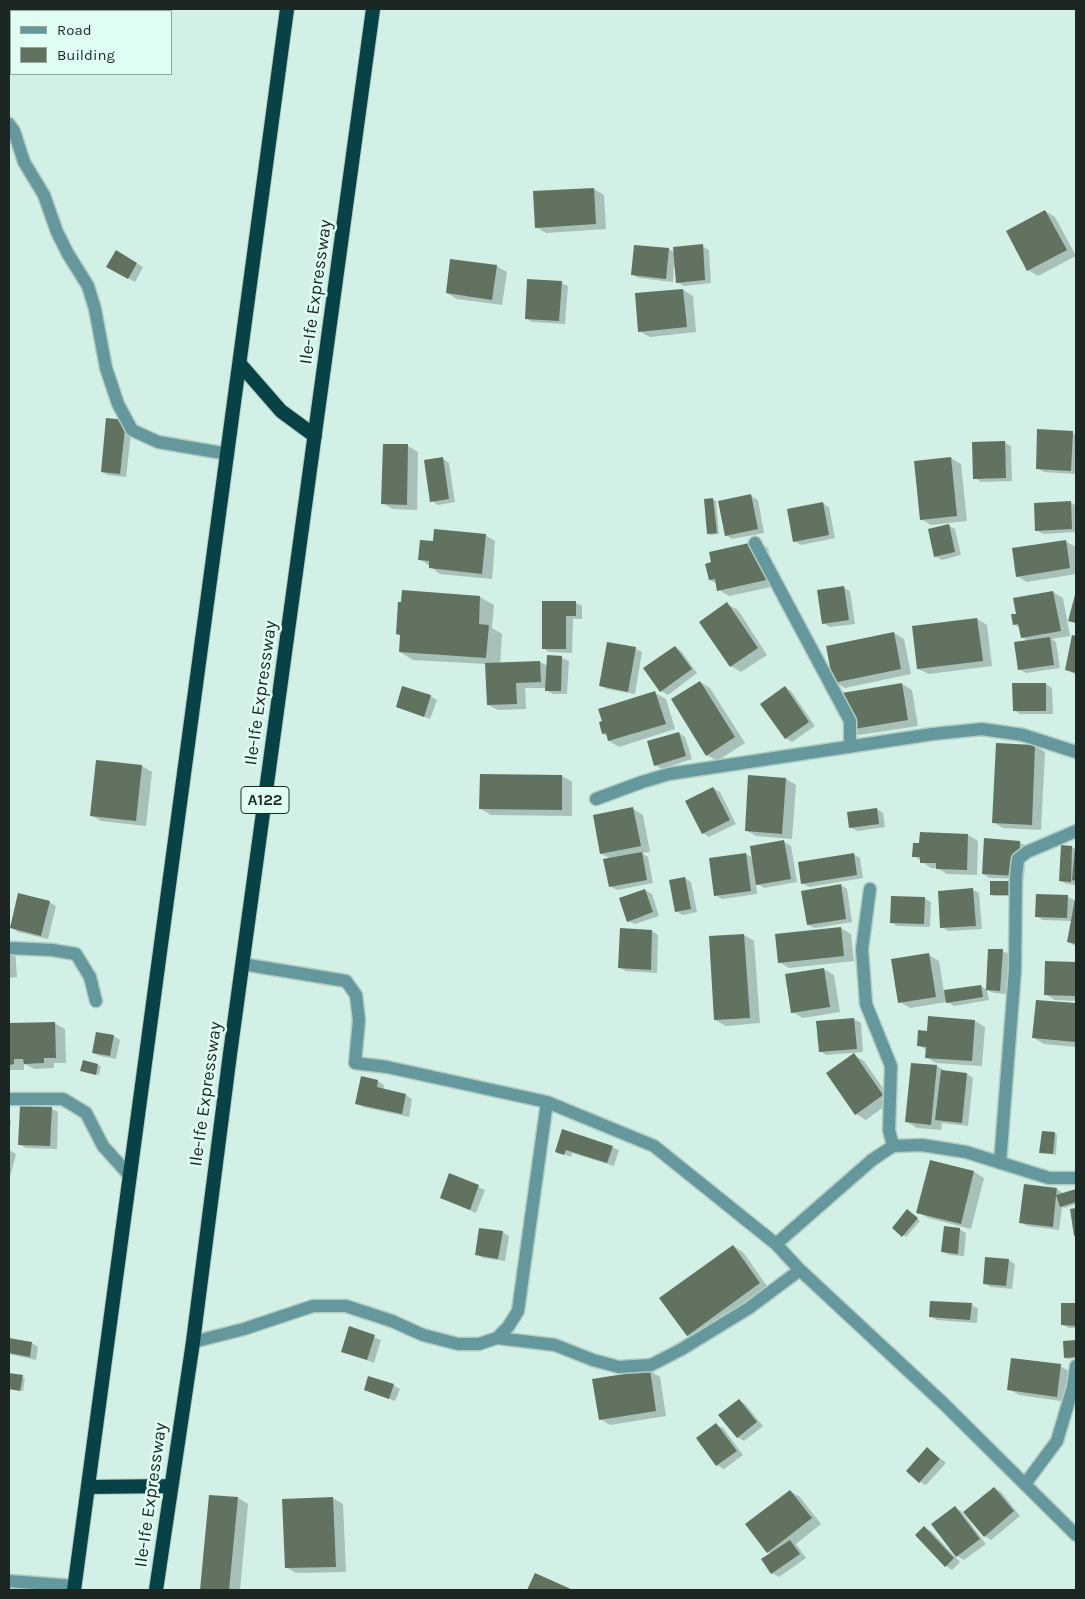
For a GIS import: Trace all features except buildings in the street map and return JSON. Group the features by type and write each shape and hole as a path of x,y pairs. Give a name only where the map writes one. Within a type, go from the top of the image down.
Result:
{"highway":[{"path":"74,1588 287,9"},
{"name":"Ile-Ife Expressway","path":"156,1590 193,1342 242,964 373,9"},
{"path":"240,364 281,411 315,436"},
{"path":"88,1487 171,1486"}],"street":[{"path":"9,124 14,131 24,162 44,195 57,232 88,286 95,309 106,368 118,404 132,430 158,442 228,454"},
{"path":"755,543 850,720 850,747"},
{"path":"596,798 669,774 933,734 982,729 1023,735 1076,752"},
{"path":"1000,1163 1015,970 1016,876 1018,858 1027,852 1076,831"},
{"path":"870,888 862,949 866,1004 890,1066 889,1130 893,1146"},
{"path":"9,948 52,950 76,954 90,977 96,1000"},
{"path":"242,964 346,981 356,995 359,1020 356,1063 387,1067 547,1102 654,1146 776,1244 800,1270 944,1404 1076,1535"},
{"path":"9,1099 63,1099 86,1114 103,1146 130,1176"},
{"path":"193,1342 244,1329 313,1306 346,1306 392,1321 423,1335 458,1344 479,1344 496,1338 508,1327 518,1311 547,1102"},
{"path":"776,1244 872,1160 893,1146 922,1145 966,1152 1049,1178 1076,1178"},
{"path":"496,1338 555,1345 593,1360 619,1367 651,1364 682,1349 749,1308 800,1270"},
{"path":"1025,1484 1057,1441 1073,1387 1076,1366"},
{"path":"9,1581 74,1588"}]}
